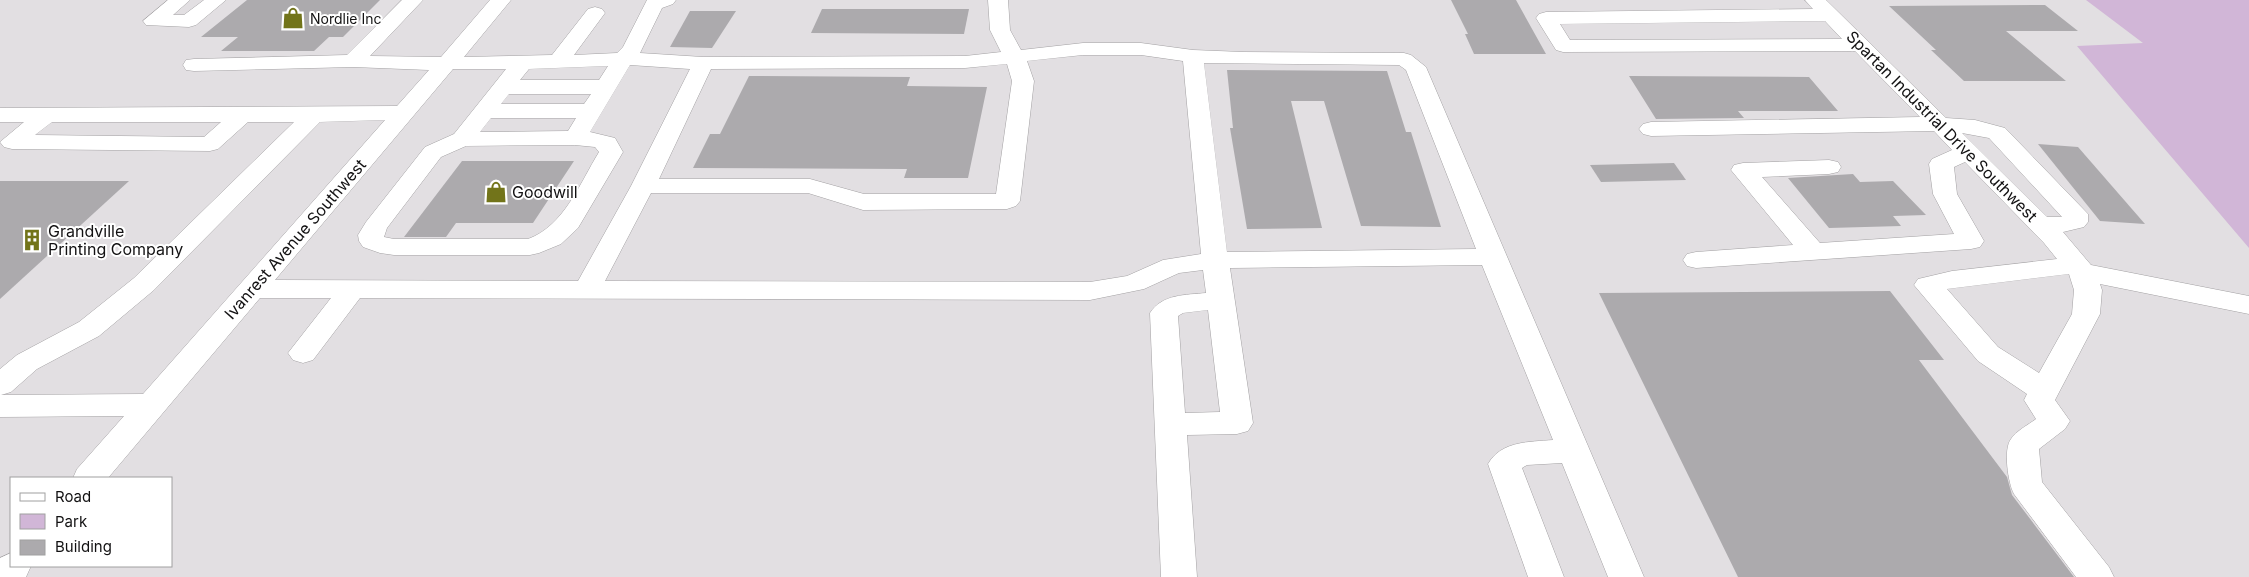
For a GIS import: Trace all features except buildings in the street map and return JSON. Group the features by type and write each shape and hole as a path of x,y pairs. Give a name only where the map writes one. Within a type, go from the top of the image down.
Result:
{"street":[{"path":"180,0 153,21 188,21 216,0"},
{"path":"353,61 413,0"},
{"name":"Ivanrest Avenue Southwest","path":"90,477 501,0"},
{"path":"576,138 623,59 632,49 654,4 666,0"},
{"path":"643,186 810,186 863,202 1007,200 1023,81 1021,70 1000,30 998,0"},
{"path":"1642,0 1654,17"},
{"path":"1729,0 1744,16"},
{"path":"1823,7 1744,16 1546,18 1563,46 1861,45"},
{"name":"Spartan Industrial Drive Southwest","path":"1823,7 2041,224 2076,264"},
{"path":"558,62 595,13"},
{"path":"194,65 353,61 379,63 522,63 648,58 670,62 703,63 965,62 1083,49 1140,49 1193,56 1404,59 1415,67 1626,577"},
{"path":"1170,424 1237,423 1214,260 1193,56"},
{"path":"462,139 522,63"},
{"path":"586,291 643,186 703,63"},
{"path":"503,87 606,87"},
{"path":"484,111 592,111"},
{"path":"0,115 314,115 403,113"},
{"path":"48,114 12,142 210,144 242,115"},
{"path":"0,385 27,362 89,329 144,284 314,115"},
{"path":"1652,128 1940,124 1975,127 1996,133 2074,214 2075,222 2060,225 2041,224"},
{"path":"576,138 607,143 611,152 569,223 562,231 542,244 530,247 387,246 417,198 404,188 433,152 462,139 576,138"},
{"path":"1696,260 1971,241 1945,194 1941,164 1968,152"},
{"path":"1813,252 1743,170 1830,167"},
{"path":"1993,177 2041,179"},
{"path":"252,289 1090,291 1134,283 1173,266 1214,260 1492,257"},
{"path":"2076,264 2088,290 2086,314 2039,400 2054,422 2023,445 2026,485 2096,577"},
{"path":"2045,392 1988,354 1928,285 1952,279 2076,264 2249,305"},
{"path":"303,353 352,289"},
{"path":"1180,577 1164,313 1176,305 1221,300"},
{"path":"0,406 152,405"},
{"path":"1546,577 1504,464 1520,454 1573,450"},
{"path":"4,577 13,567"}],"green space":[{"path":"2086,0 2249,0 2249,248 2077,46 2143,43"}],"place":[{"name":"Nordlie Inc","path":"293,18"},
{"name":"Goodwill","path":"496,192"},
{"name":"Grandville Printing Company","path":"32,240"}]}
